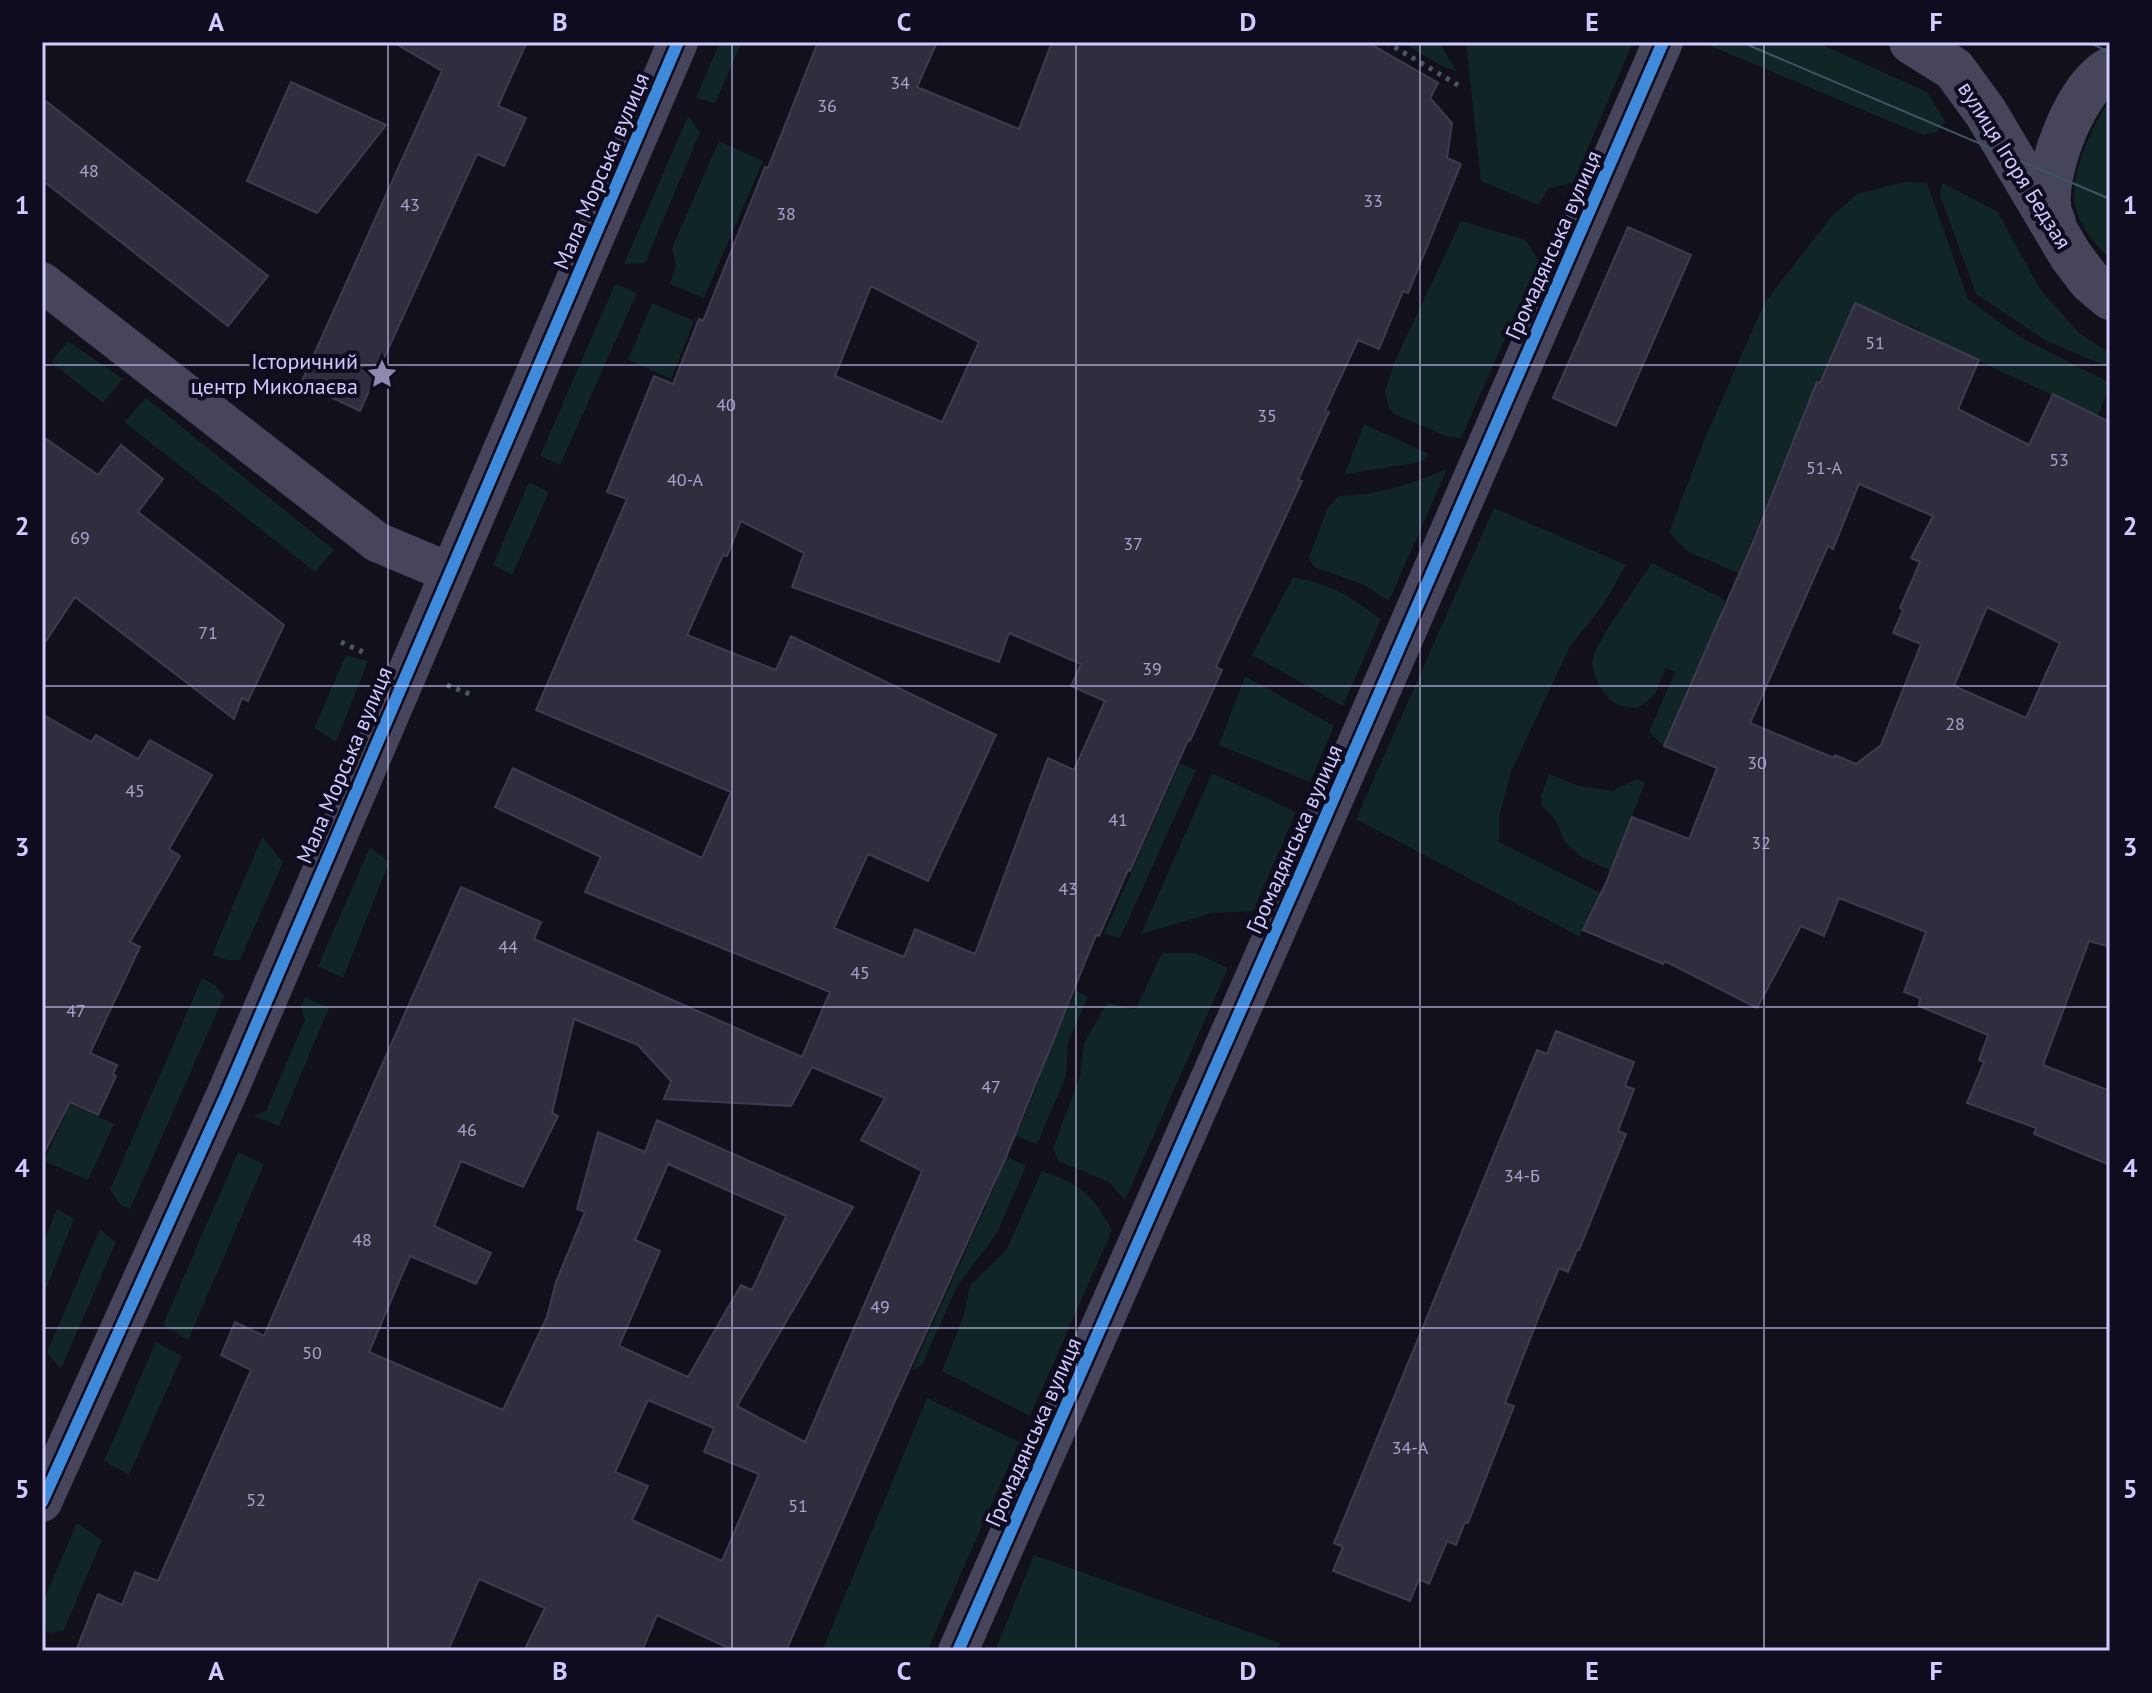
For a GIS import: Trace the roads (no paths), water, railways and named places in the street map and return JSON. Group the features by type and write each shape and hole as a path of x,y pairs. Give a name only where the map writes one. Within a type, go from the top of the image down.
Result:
{"street":[{"name":"Мала Морська вулиця","path":"42,1502 227,1093 678,42"},
{"name":"Громадянська вулиця","path":"958,1651 1663,42"},
{"name":"вулиця Ігоря Бедзая","path":"1911,42 1966,42"},
{"name":"вулиця Ігоря Бедзая","path":"1911,42 1954,69 1986,113 2090,281 2110,298"},
{"path":"2056,229 2048,206 2051,174 2058,153 2072,116 2088,89 2099,75 2110,69"},
{"path":"42,282 377,542 448,572"}],"tram line":[{"path":"1741,42 2110,199"},
{"path":"2087,42 2110,52"}],"place":[{"name":"Історичний центр Миколаєва","path":"382,374"}]}
